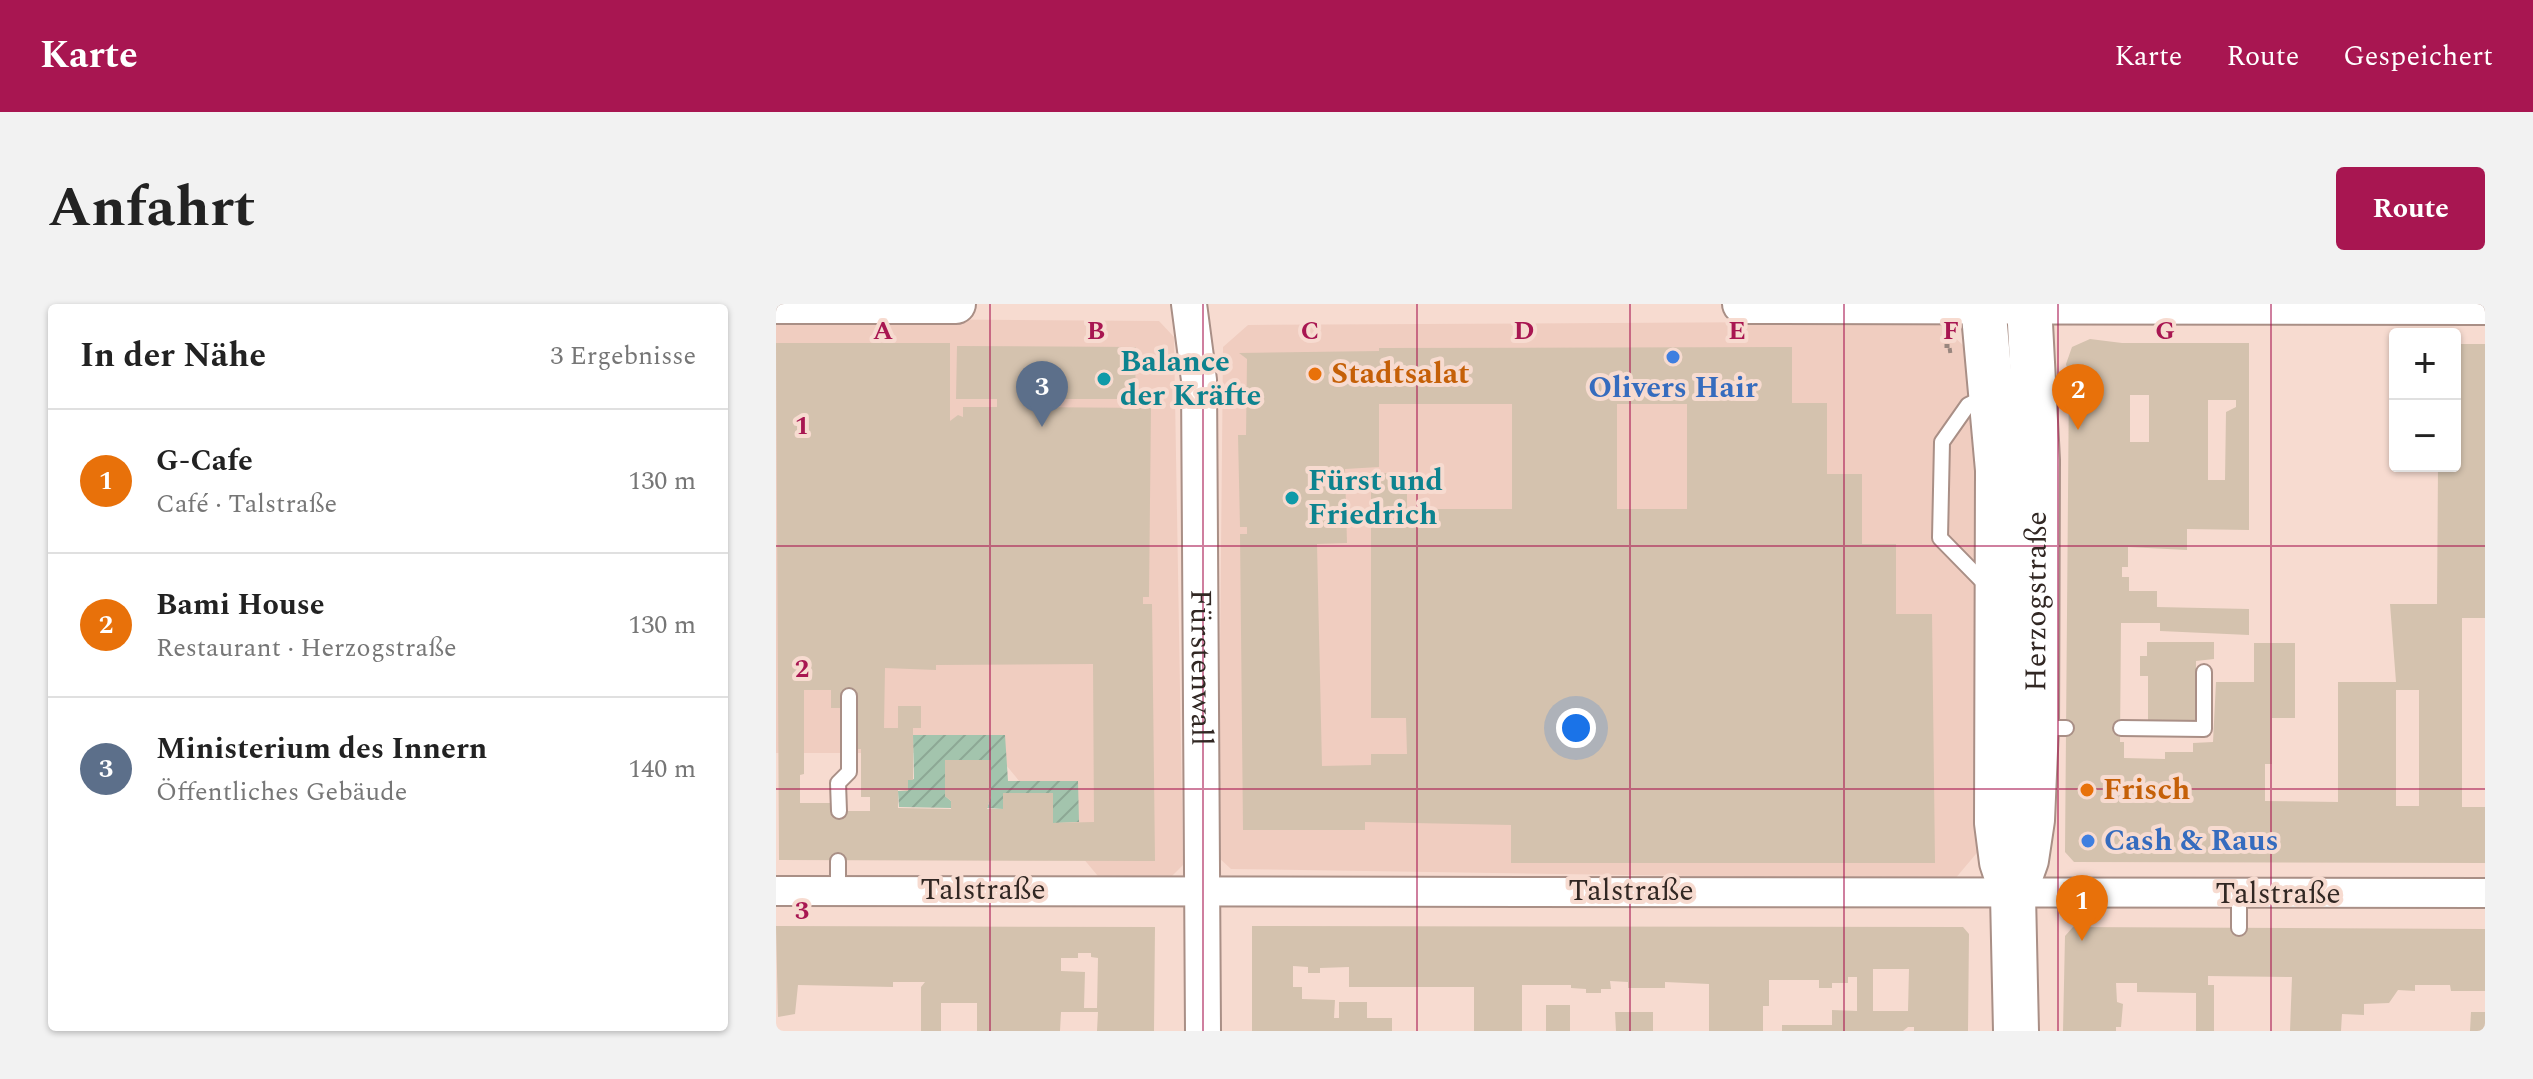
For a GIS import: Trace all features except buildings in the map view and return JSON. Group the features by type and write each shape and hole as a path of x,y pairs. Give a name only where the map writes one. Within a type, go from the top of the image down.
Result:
{"main road":[{"path":"776,304 956,304"},
{"path":"1742,304 2485,305"},
{"name":"Herzogstraße","path":"1983,306 1994,392 1998,597 1997,823 2002,862 2013,895 2016,1031"},
{"name":"Herzogstraße","path":"2013,895 2026,860 2051,728 2029,306"}],"street":[{"name":"Fürstenwall","path":"1189,304 1199,380 1203,1031"},
{"name":"Talstraße","path":"776,891 1945,892 2013,895 2485,893"}],"lane":[{"path":"1994,392 1968,405 1942,442 1940,538 1998,597"},
{"path":"2121,728 2204,729 2204,672"},
{"path":"839,811 838,783 849,772 849,696"},
{"path":"838,861 838,891"},
{"path":"2239,895 2239,928"}],"shaded area":[{"path":"776,318 1159,321 1174,337 1183,865 1168,880 1102,881 996,753 776,753"},
{"path":"1938,321 1973,355 1981,848 1954,880 1231,869 1218,857 1223,347 1248,325"}],"green space":[{"path":"913,735 1005,735 1008,781 1078,781 1079,822 1053,823 1053,793 1003,809 987,808 991,797 991,760 945,760 945,796 951,801 951,808 899,807 898,791 908,791 908,780 914,779"}],"place":[{"name":"Olivers Hair","path":"1673,357"},
{"name":"Stadtsalat","path":"1315,374"},
{"name":"Balance der Kräfte","path":"1104,379"},
{"name":"Ministerium des Innern","path":"1042,427"},
{"name":"Bami House","path":"2078,430"},
{"name":"Fürst und Friedrich","path":"1292,498"},
{"name":"Frisch","path":"2087,790"},
{"name":"Cash & Raus","path":"2088,841"},
{"name":"G-Cafe","path":"2082,941"}]}
